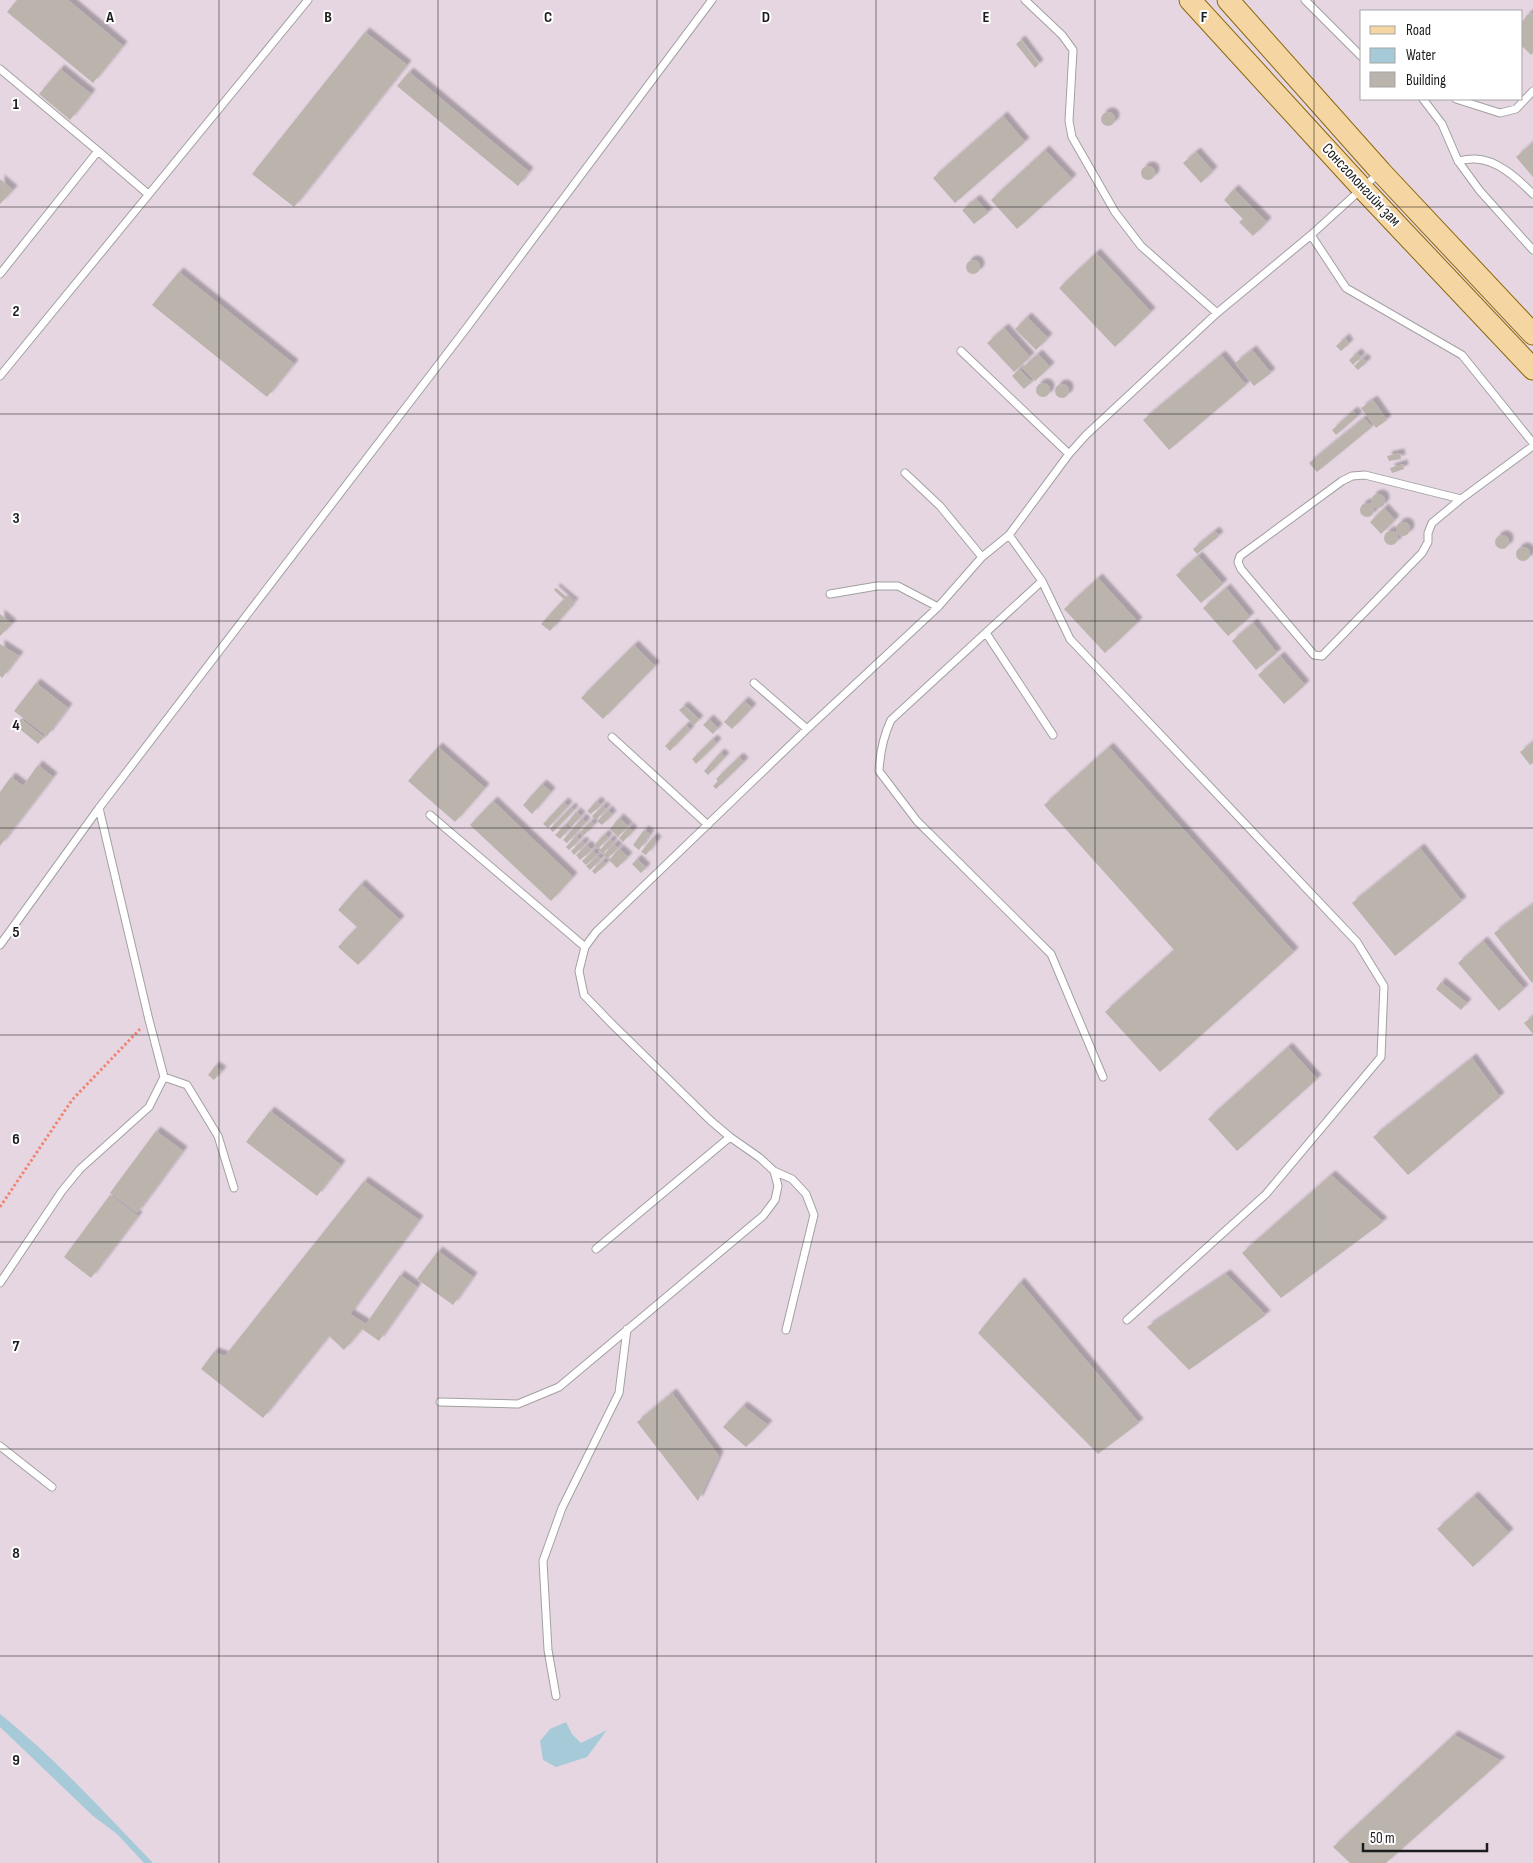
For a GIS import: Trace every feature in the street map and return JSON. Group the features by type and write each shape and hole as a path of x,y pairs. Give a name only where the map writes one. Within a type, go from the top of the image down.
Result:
{"main road":[{"name":"Сонсголонгийн зам","path":"1190,0 1362,188 1533,369"},
{"name":"Сонсголонгийн зам","path":"1228,0 1381,172 1533,334"}],"lane":[{"path":"1,372 308,0"},
{"path":"0,945 99,808 465,330 712,0"},
{"path":"1025,0 1062,35 1073,50 1069,121 1072,137 1115,212 1141,246 1217,313"},
{"path":"1305,0 1360,55"},
{"path":"0,69 148,194"},
{"path":"1459,100 1500,113 1516,109 1533,90"},
{"path":"1424,100 1442,124 1458,161 1480,191 1533,250"},
{"path":"0,274 98,151"},
{"path":"1458,161 1475,158 1495,164 1516,176 1533,194"},
{"path":"786,1330 814,1215 806,1194 792,1179 774,1171 760,1158 730,1137 617,1030 584,995 579,970 585,947 596,932 807,729 938,607 982,557 1009,535 1069,454 1086,436 1217,313 1381,172"},
{"path":"1311,234 1346,288 1462,355 1533,445 1432,523 1428,533 1428,542 1422,553 1322,656 1314,655 1241,569 1238,562 1240,556 1342,481 1352,476 1365,475 1461,499"},
{"path":"961,351 1069,454"},
{"path":"905,474 940,506 982,557"},
{"path":"1009,535 1042,581 1070,640 1357,942 1384,986 1381,1057 1266,1194 1127,1320"},
{"path":"1042,581 891,720 884,734 879,771 917,821 1051,954 1104,1077"},
{"path":"830,594 877,586 898,586 938,607"},
{"path":"986,633 1053,735"},
{"path":"754,683 807,729"},
{"path":"612,737 708,824"},
{"path":"0,1283 62,1191 80,1169 150,1107 164,1078 148,1020 99,808"},
{"path":"430,816 585,947"},
{"path":"164,1078 187,1085 218,1136 234,1188"},
{"path":"596,1248 730,1137"},
{"path":"440,1402 518,1404 559,1387 764,1216 775,1200 778,1186 774,1171"},
{"path":"556,1696 548,1650 543,1560 562,1508 619,1393 627,1329"},
{"path":"0,1446 52,1487"}],"path":[{"path":"0,1207 72,1100 148,1020"}],"shaded area":[{"path":"0,0 1533,0 1533,1863 0,1863"}],"water":[{"path":"0,1714 40,1748 153,1863 144,1863 117,1834 93,1816 0,1727"},
{"path":"566,1722 572,1734 581,1743 607,1730 587,1757 556,1767 543,1760 540,1741 550,1729"}],"building":[{"path":"17,0 68,0 123,46 93,83 7,12"},
{"path":"1533,13 1533,53 1531,55 1523,47 1523,21 1527,15"},
{"path":"365,32 407,65 294,207 252,174"},
{"path":"1021,40 1039,64 1035,68 1016,44"},
{"path":"60,69 91,94 70,120 39,94"},
{"path":"409,72 529,172 518,186 397,86"},
{"path":"1105,112 1111,112 1115,119 1111,126 1105,126 1101,122 1101,116"},
{"path":"1003,116 1025,142 955,203 933,178"},
{"path":"1533,144 1533,177 1516,157"},
{"path":"1045,150 1072,179 1017,229 991,200"},
{"path":"1196,152 1213,171 1201,183 1183,163"},
{"path":"1145,166 1151,166 1155,173 1151,180 1145,180 1141,176 1141,170"},
{"path":"0,179 13,190 0,204"},
{"path":"1234,189 1267,222 1253,236 1239,222 1243,219 1224,200"},
{"path":"976,199 988,213 974,224 962,210"},
{"path":"1096,253 1151,312 1115,347 1059,288"},
{"path":"970,260 976,260 980,267 976,274 970,274 966,270 966,264"},
{"path":"179,272 294,364 267,397 152,305"},
{"path":"1027,317 1048,338 1036,350 1015,329"},
{"path":"1004,328 1030,357 1014,372 987,343"},
{"path":"1345,338 1349,344 1341,351 1336,346"},
{"path":"1252,350 1271,373 1254,386 1235,363"},
{"path":"1357,353 1361,357 1353,365 1349,360"},
{"path":"1038,354 1050,367 1035,381 1022,368"},
{"path":"1221,355 1246,385 1169,450 1143,420"},
{"path":"1363,358 1367,362 1358,370 1354,366"},
{"path":"1019,369 1032,382 1024,389 1012,376"},
{"path":"1040,383 1046,383 1050,390 1046,397 1040,397 1036,393 1036,387"},
{"path":"1059,384 1065,384 1069,391 1065,398 1059,398 1055,394 1055,388"},
{"path":"1373,400 1387,420 1376,428 1361,408"},
{"path":"1353,411 1358,416 1336,435 1332,430"},
{"path":"1364,418 1372,427 1317,472 1309,463"},
{"path":"1400,453 1401,459 1389,461 1387,456"},
{"path":"1403,464 1404,469 1392,473 1390,468"},
{"path":"1375,494 1381,494 1385,501 1381,508 1375,508 1371,504 1371,498"},
{"path":"1364,503 1370,503 1374,510 1370,517 1364,517 1360,513 1360,507"},
{"path":"1384,508 1395,520 1381,534 1370,522"},
{"path":"1403,522 1408,524 1410,529 1408,534 1403,536 1398,534 1396,529 1398,524"},
{"path":"1215,531 1219,536 1197,554 1193,549"},
{"path":"1388,531 1394,531 1398,538 1394,545 1388,545 1384,541 1384,535"},
{"path":"1499,535 1505,535 1509,542 1505,549 1499,549 1495,545 1495,539"},
{"path":"1520,547 1526,547 1530,554 1526,561 1520,561 1516,557 1516,551"},
{"path":"1198,556 1223,584 1201,603 1176,575"},
{"path":"1098,578 1138,622 1105,653 1064,609"},
{"path":"556,588 574,603 571,606 554,590"},
{"path":"1226,588 1250,617 1228,636 1203,608"},
{"path":"563,600 571,607 550,631 541,624"},
{"path":"0,614 12,624 0,636"},
{"path":"1253,623 1277,653 1256,670 1232,641"},
{"path":"0,644 19,656 2,678 0,676"},
{"path":"634,645 655,666 603,719 581,698"},
{"path":"1280,656 1305,685 1284,704 1258,675"},
{"path":"36,683 68,708 47,736 14,711"},
{"path":"744,701 752,708 732,729 724,722"},
{"path":"684,706 699,720 694,725 679,710"},
{"path":"21,719 44,737 38,744 16,726"},
{"path":"709,719 718,728 713,734 703,725"},
{"path":"686,725 690,730 670,751 665,746"},
{"path":"713,739 717,743 696,764 692,759"},
{"path":"1533,742 1533,763 1530,765 1520,752"},
{"path":"438,747 485,788 455,822 408,781"},
{"path":"1109,747 1294,952 1160,1072 1105,1012 1174,950 1044,805"},
{"path":"720,753 725,757 708,775 704,771"},
{"path":"739,757 744,762 716,789 713,786 718,781 716,779"},
{"path":"38,765 53,777 0,846 0,792 11,777 23,786"},
{"path":"542,784 551,792 532,814 523,805"},
{"path":"493,801 573,877 551,901 470,825"},
{"path":"597,801 601,805 591,814 587,811"},
{"path":"564,802 568,806 548,828 543,824"},
{"path":"603,806 606,809 596,820 592,816"},
{"path":"571,807 574,810 553,832 550,829"},
{"path":"608,810 612,815 602,825 597,821"},
{"path":"576,812 581,816 571,827 567,823"},
{"path":"582,818 586,822 567,843 563,840"},
{"path":"619,818 628,826 618,837 610,829"},
{"path":"591,821 594,825 583,836 580,832"},
{"path":"565,825 569,829 560,839 555,835"},
{"path":"629,827 633,831 623,842 619,838"},
{"path":"644,830 650,834 639,850 633,845"},
{"path":"605,834 608,838 598,849 594,845"},
{"path":"576,836 579,840 569,850 566,847"},
{"path":"653,837 657,841 646,855 641,852"},
{"path":"610,839 613,842 603,854 599,851"},
{"path":"582,841 585,844 574,855 571,851"},
{"path":"614,844 618,848 607,859 603,855"},
{"path":"587,845 592,850 580,860 576,855"},
{"path":"1420,848 1462,901 1395,956 1352,903"},
{"path":"619,849 628,857 617,868 609,860"},
{"path":"593,851 597,855 586,865 582,861"},
{"path":"598,856 601,859 590,870 586,866"},
{"path":"637,859 646,868 641,873 632,864"},
{"path":"602,861 606,864 595,874 592,871"},
{"path":"361,884 400,920 358,965 338,947 357,927 338,910"},
{"path":"1533,904 1533,982 1532,983 1494,933"},
{"path":"1483,941 1524,989 1499,1011 1458,963"},
{"path":"1441,982 1467,1003 1461,1010 1436,989"},
{"path":"1533,1016 1533,1034 1524,1023"},
{"path":"1288,1047 1317,1079 1237,1151 1208,1119"},
{"path":"1472,1058 1500,1097 1408,1175 1373,1137"},
{"path":"215,1066 222,1071 214,1080 208,1075"},
{"path":"270,1111 341,1165 317,1196 246,1142"},
{"path":"156,1131 183,1151 137,1213 110,1193"},
{"path":"1331,1175 1383,1222 1281,1298 1242,1253"},
{"path":"364,1181 419,1220 350,1314 366,1324 400,1275 417,1287 379,1341 362,1329 344,1350 329,1336 263,1418 201,1369 214,1352 225,1356"},
{"path":"110,1195 138,1216 91,1278 64,1257"},
{"path":"438,1251 473,1277 453,1305 417,1279"},
{"path":"1226,1274 1266,1315 1189,1370 1147,1327"},
{"path":"1020,1282 1139,1423 1098,1454 978,1333"},
{"path":"672,1393 719,1456 698,1501 637,1422"},
{"path":"743,1406 768,1425 746,1447 723,1427"},
{"path":"1474,1496 1509,1533 1473,1567 1437,1529"},
{"path":"1454,1735 1501,1761 1386,1863 1350,1863 1333,1847"}]}
